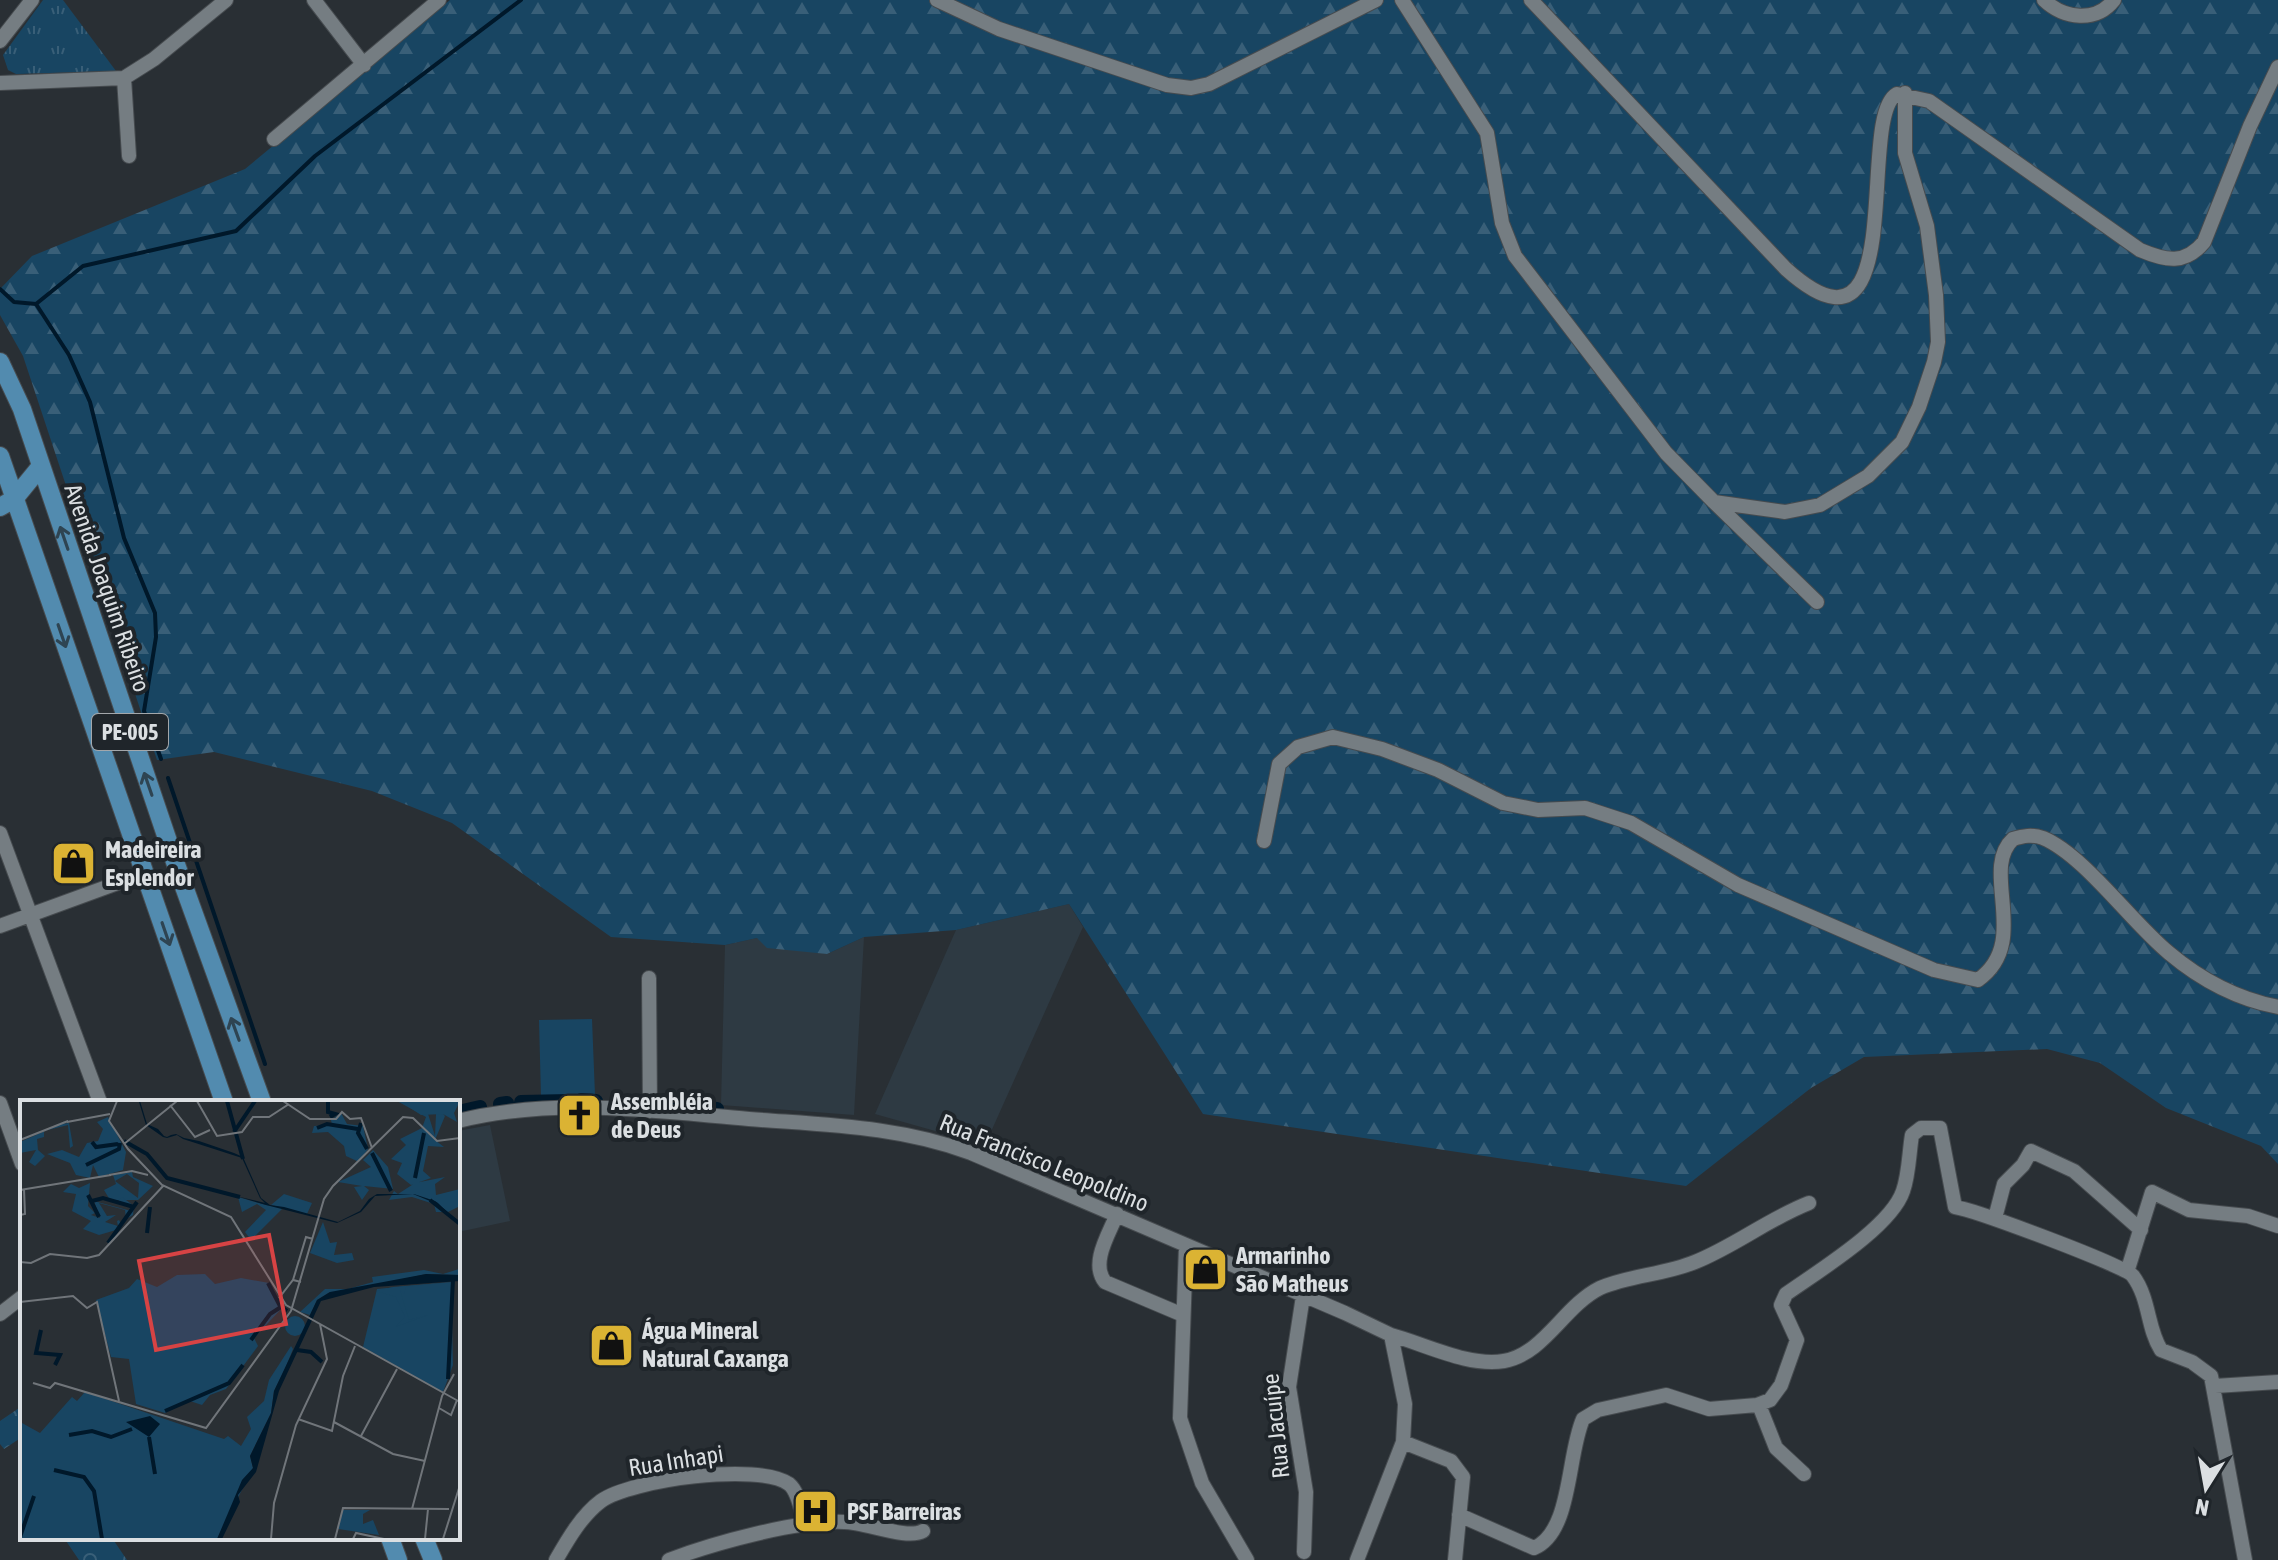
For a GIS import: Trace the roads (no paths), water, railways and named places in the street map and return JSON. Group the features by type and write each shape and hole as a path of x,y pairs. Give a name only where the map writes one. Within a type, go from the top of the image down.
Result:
{"main road":[{"name":"Avenida Joaquim Ribeiro","path":"0,362 22,409 174,859 261,1100"},
{"name":"PE-005","path":"0,456 7,503 145,873 223,1100"},
{"path":"7,503 41,466"},
{"path":"391,1540 398,1560"}],"street":[{"path":"0,41 32,0"},
{"path":"0,83 124,78 154,59 226,0"},
{"path":"314,0 364,65"},
{"path":"274,139 439,0"},
{"path":"937,0 999,29 1167,85 1191,88 1209,84 1376,0"},
{"path":"1402,0 1487,133 1502,223 1515,256 1666,453 1817,602"},
{"path":"1531,0 1786,269 1816,292 1844,295 1864,277 1877,212 1883,113 1891,97 1905,93 1929,101 2140,250 2160,259 2180,260 2194,254 2204,242 2250,126 2278,67"},
{"path":"2044,0 2058,11 2094,16 2106,10 2114,0"},
{"path":"124,78 129,156"},
{"path":"1714,502 1785,512 1820,505 1838,497 1887,459 1911,425 1934,362 1938,318 1927,226 1905,153 1905,93"},
{"path":"1264,841 1279,764 1298,747 1333,737 1382,749 1438,770 1503,803 1538,810 1585,808 1631,823 1738,885 1934,970 1978,980 1994,969 2002,947 2003,853 2013,839 2032,836 2070,855 2169,953 2198,974 2227,992 2278,1007"},
{"path":"0,833 99,1100"},
{"path":"0,926 145,873"},
{"path":"649,978 650,1111"},
{"path":"0,1103 20,1158"},
{"name":"Rua Francisco Leopoldino","path":"460,1121 559,1106 861,1127 916,1135 971,1153 1117,1214 1391,1335 1470,1359 1507,1360 1537,1344 1568,1310 1600,1289 1699,1261 1772,1218 1809,1203"},
{"path":"1534,1548 1553,1536 1560,1519 1572,1454 1583,1419 1598,1410 1666,1395 1709,1409 1759,1405 1770,1400 1781,1385 1797,1340 1781,1305 1786,1294 1849,1250 1897,1204 1904,1188 1912,1135 1921,1128 1940,1128 1955,1207 1995,1218 2052,1243 2128,1269 2143,1292 2161,1350 2192,1362 2211,1376 2245,1560"},
{"path":"1995,1218 2004,1184 2023,1165 2031,1151 2074,1171 2141,1230"},
{"path":"2128,1269 2152,1192 2189,1210 2248,1216 2278,1226"},
{"path":"1117,1214 1099,1261 1100,1276 1105,1282 1183,1315"},
{"path":"1186,1246 1180,1418 1202,1483 1247,1560"},
{"name":"Rua Jacuípe","path":"1303,1296 1289,1387 1306,1492 1304,1552"},
{"path":"0,1314 20,1299"},
{"path":"1357,1560 1403,1442 1405,1404 1391,1335"},
{"path":"2215,1386 2278,1382"},
{"path":"1759,1405 1776,1448 1804,1474"},
{"path":"1403,1442 1451,1461 1463,1477 1455,1560"},
{"name":"Rua Inhapi","path":"556,1560 570,1536 601,1501 627,1490 700,1475 728,1473 786,1482 794,1490 805,1524"},
{"path":"1459,1515 1534,1548 1546,1560"},
{"path":"669,1560 711,1554 805,1524 844,1522 910,1535 923,1531"}],"waterway":[{"path":"0,289 14,302 36,304 83,266 236,231 315,156 521,0"},
{"path":"36,304 69,355 90,402 124,538 155,613 156,637 144,711 161,759"},
{"path":"168,778 265,1064"},
{"path":"581,1100 596,1101"},
{"path":"521,1102 570,1101"},
{"path":"621,1102 628,1102"},
{"path":"500,1104 507,1103"},
{"path":"656,1104 680,1106"},
{"path":"460,1112 480,1107"},
{"path":"707,1108 717,1109"}],"place":[{"name":"Madeireira Esplendor","path":"74,864"},
{"name":"Assembléia de Deus","path":"580,1116"},
{"name":"Armarinho São Matheus","path":"1205,1270"},
{"name":"Água Mineral Natural Caxanga","path":"611,1345"},
{"name":"PSF Barreiras","path":"816,1512"}]}
